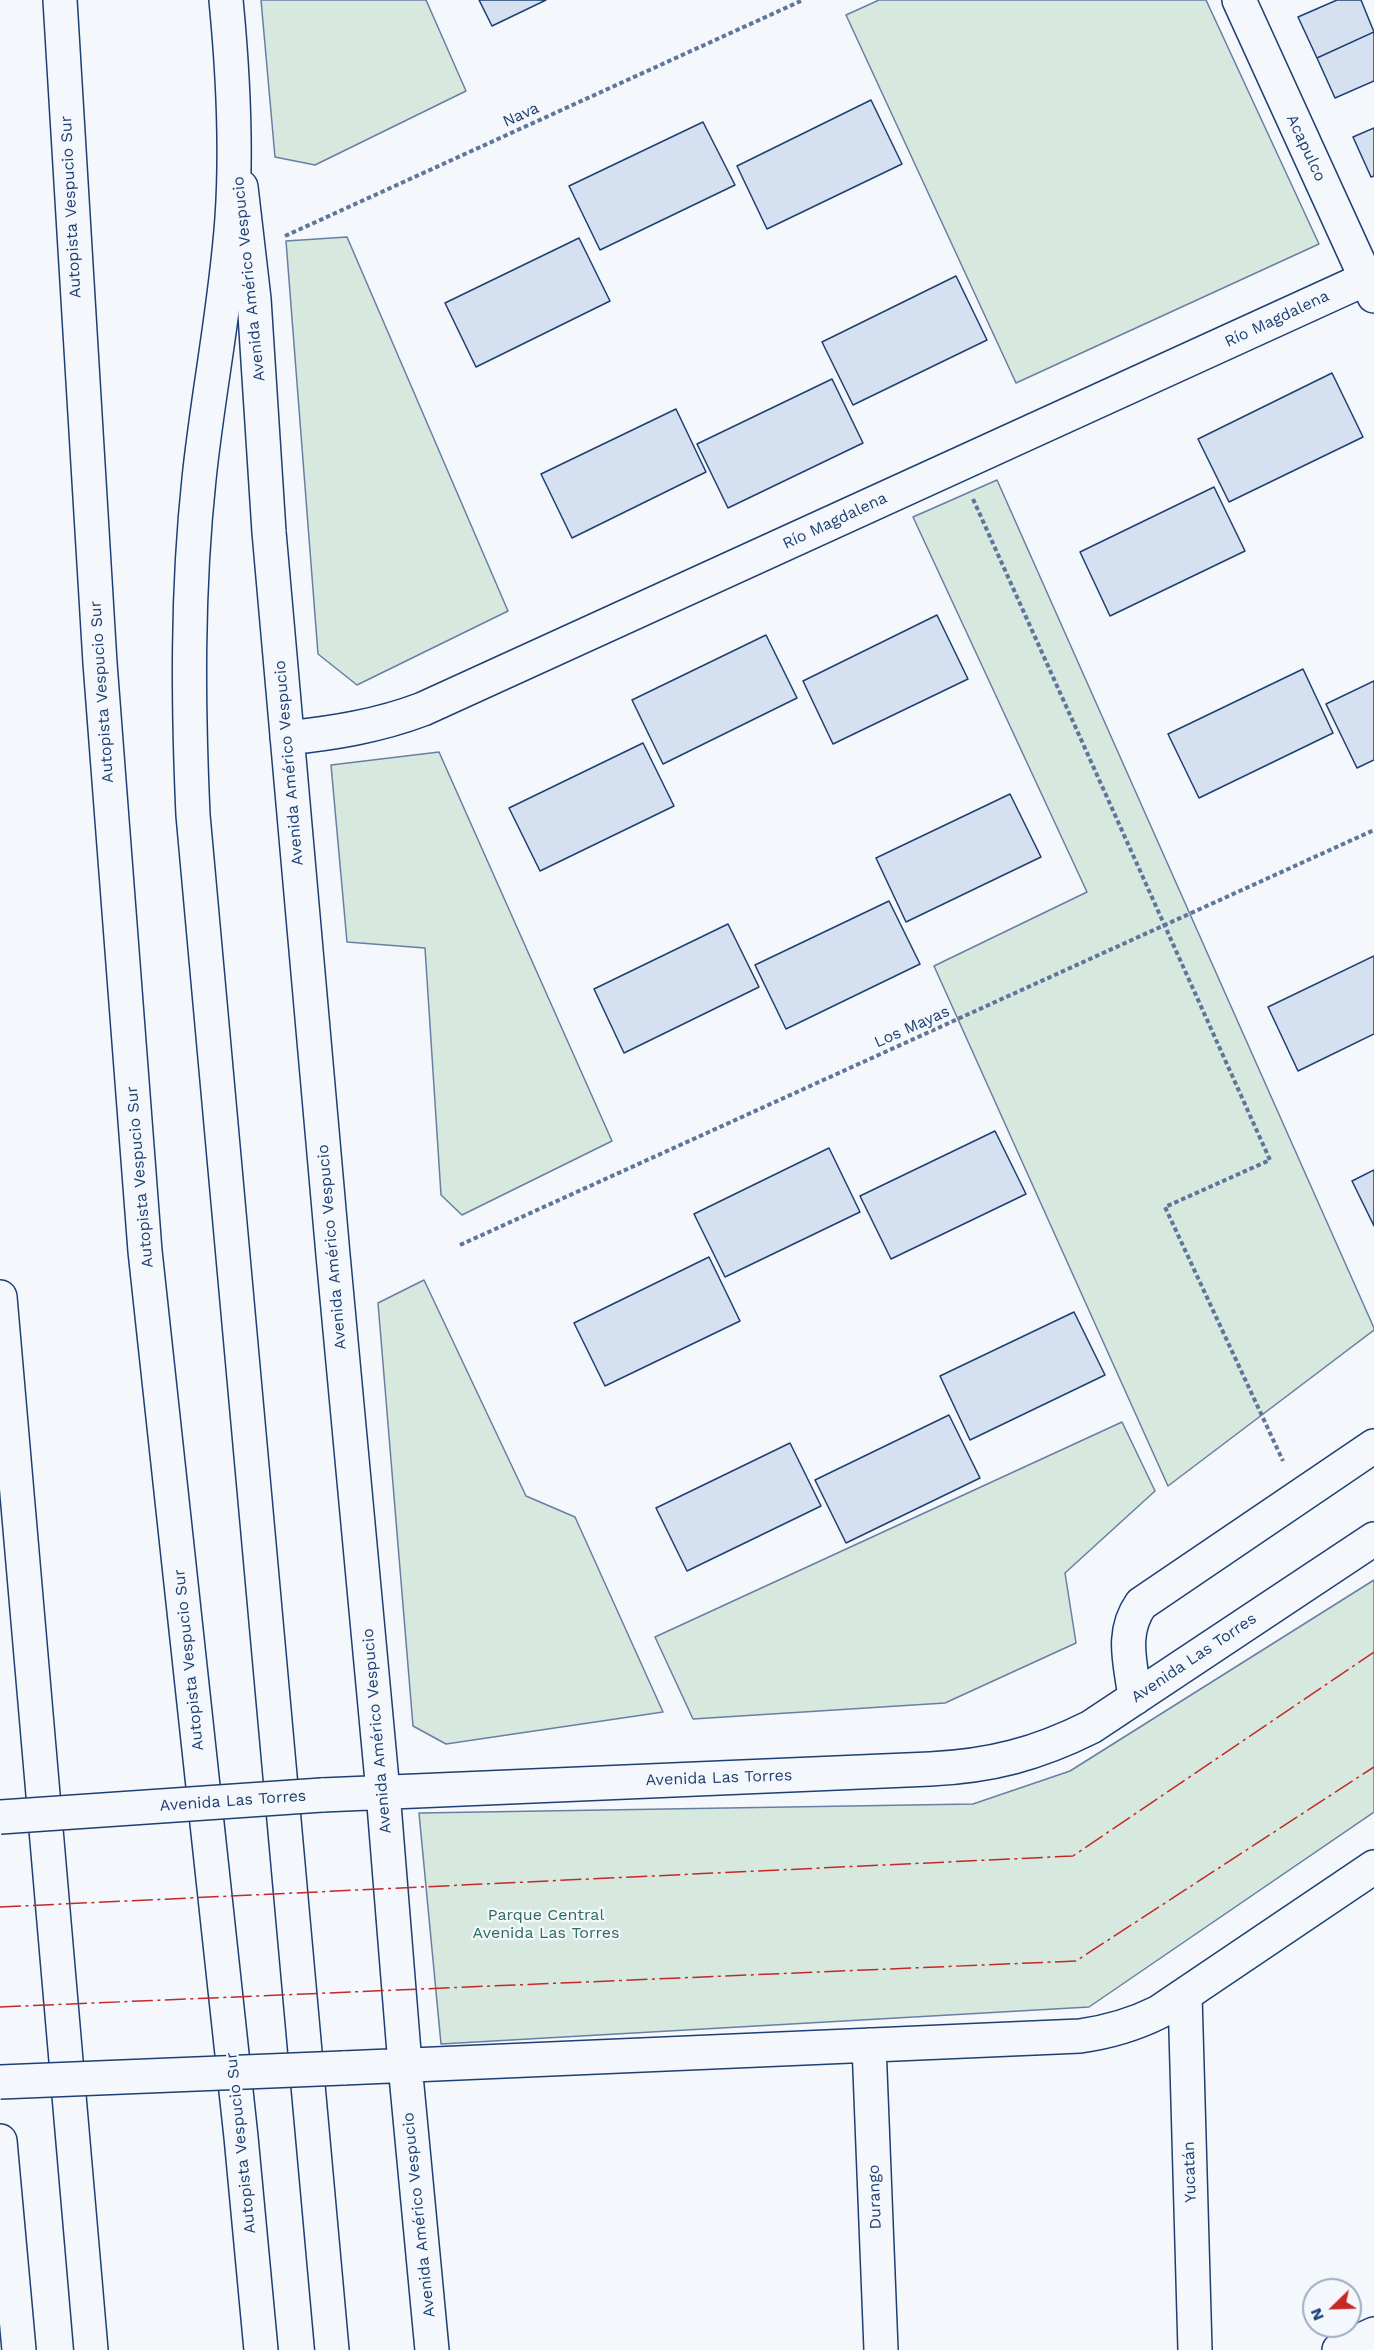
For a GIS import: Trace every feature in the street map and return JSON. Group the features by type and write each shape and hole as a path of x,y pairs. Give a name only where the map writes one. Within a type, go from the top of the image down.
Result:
{"main road":[{"name":"Autopista Vespucio Sur","path":"60,0 100,663 145,1251 241,2137 261,2350"},
{"name":"Avenida Américo Vespucio","path":"226,0 232,71 234,144 232,217 224,305 199,479 193,550 189,644 193,815 332,2350"},
{"name":"Acapulco","path":"1239,0 1371,283"},
{"name":"Avenida Américo Vespucio","path":"234,144 247,226 254,299 269,531 432,2350"},
{"name":"Río Magdalena","path":"287,738 352,730 384,723 423,710 957,465 1371,283"},
{"path":"0,1297 91,2350"},
{"path":"1135,1698 1128,1638 1132,1616 1141,1604 1374,1446"},
{"name":"Avenida Las Torres","path":"0,1817 322,1795 964,1768 998,1762 1062,1742 1091,1727 1374,1539"},
{"path":"0,2082 1080,2036 1103,2033 1143,2020 1185,1995 1374,1867"},
{"name":"Yucatán","path":"1185,1995 1195,2350"},
{"name":"Durango","path":"870,2045 881,2350"},
{"path":"0,2141 19,2350"},
{"path":"1339,2350 1374,2334"}],"path":[{"name":"Nava","path":"247,226 282,237 803,0"},
{"path":"957,465 1270,1160 1165,1207 1299,1496"},
{"name":"Los Mayas","path":"460,1245 1374,830"}],"green space":[{"path":"261,0 426,0 466,91 315,165 275,157"},
{"path":"879,0 1206,0 1319,244 1016,383 846,15"},
{"path":"347,237 508,611 357,685 318,654 286,241"},
{"path":"997,480 1374,1328 1168,1486 934,966 1087,892 913,517"},
{"path":"439,752 612,1141 462,1215 441,1195 425,948 347,942 331,765"},
{"path":"424,1280 526,1496 575,1517 663,1712 446,1744 413,1726 378,1303"},
{"path":"1122,1422 1155,1491 1065,1573 1076,1643 945,1703 693,1719 655,1637"},
{"name":"Parque Central Avenida Las Torres","path":"1374,1580 1374,1812 1089,2007 441,2044 419,1813 973,1804 1070,1771"}],"building":[{"path":"479,0 546,0 492,26"},
{"path":"1337,0 1361,0 1374,32 1317,58 1298,17"},
{"path":"1374,32 1374,81 1335,98 1317,58"},
{"path":"871,100 902,164 767,229 737,166"},
{"path":"703,122 735,185 600,250 569,186"},
{"path":"1374,128 1374,176 1371,177 1353,137"},
{"path":"579,238 610,301 476,367 445,303"},
{"path":"956,276 987,340 853,405 822,342"},
{"path":"1332,373 1363,437 1229,502 1198,439"},
{"path":"832,379 863,443 728,508 697,444"},
{"path":"676,409 706,472 572,538 541,474"},
{"path":"1214,487 1245,551 1110,616 1080,552"},
{"path":"937,615 968,679 833,744 803,681"},
{"path":"766,635 797,698 663,764 632,700"},
{"path":"1303,669 1333,733 1199,798 1168,734"},
{"path":"1374,681 1374,760 1357,768 1326,704"},
{"path":"643,743 674,806 540,871 509,808"},
{"path":"1010,794 1041,857 906,922 876,858"},
{"path":"889,901 920,964 786,1029 755,965"},
{"path":"728,924 759,987 624,1053 594,989"},
{"path":"1374,956 1374,1034 1298,1071 1268,1007"},
{"path":"995,1131 1026,1194 891,1259 860,1196"},
{"path":"829,1148 860,1212 725,1277 694,1214"},
{"path":"1374,1170 1374,1226 1352,1181"},
{"path":"709,1257 740,1321 605,1386 574,1323"},
{"path":"1074,1312 1105,1375 970,1440 940,1376"},
{"path":"949,1415 980,1478 846,1543 815,1480"},
{"path":"790,1443 821,1506 687,1571 656,1508"}],"power":[{"path":"0,1907 1073,1856 1374,1652"},
{"path":"0,2007 1076,1961 1374,1767"}]}
